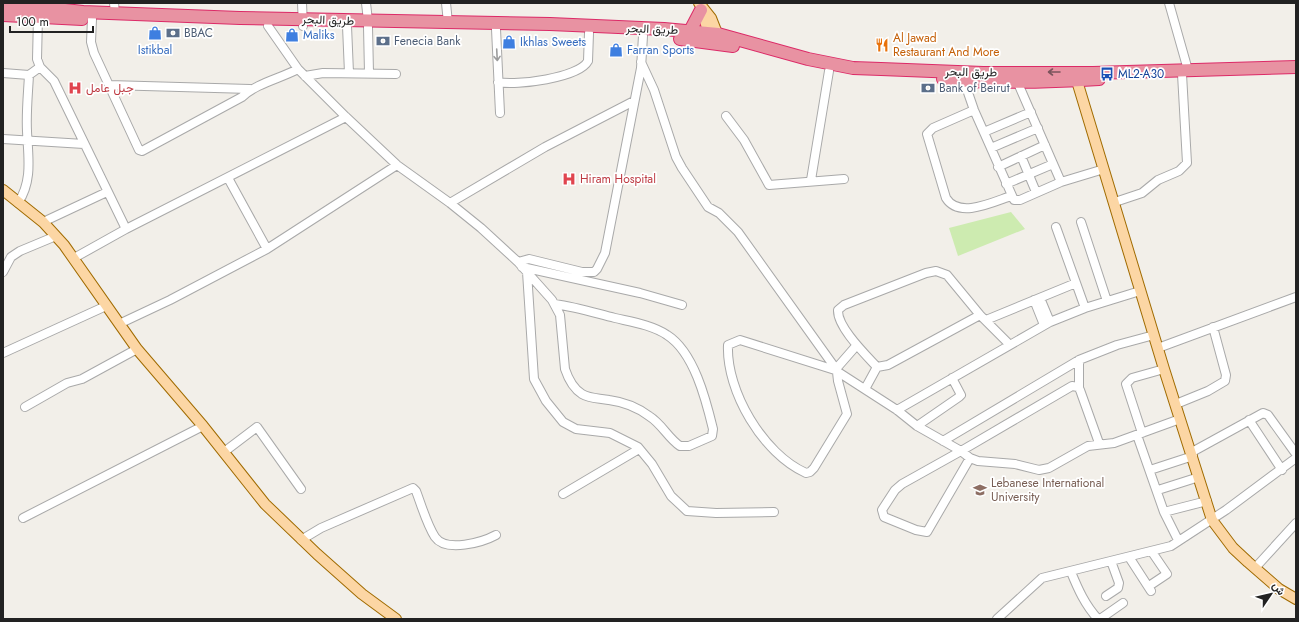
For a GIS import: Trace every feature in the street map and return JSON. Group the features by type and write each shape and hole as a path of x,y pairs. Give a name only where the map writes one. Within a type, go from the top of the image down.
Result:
{"highway":[{"name":"طريق البحر","path":"3,6 115,8 347,26 448,22 550,24 690,31 829,71 863,75 964,81 1017,81 1296,66"},
{"path":"690,31 700,6"},
{"name":"طريق البحر","path":"3,15 268,26 304,22 368,24 714,38 853,68 1076,77"},
{"name":"طريق البحر","path":"1185,72 1296,72"}],"main road":[{"path":"700,6 711,18 714,38"},
{"path":"1076,77 1115,202 1140,291 1212,520 1233,548 1279,589 1296,599"},
{"path":"3,190 42,222 56,236 74,258 137,350 203,426 265,504 301,540 362,594 396,619"}],"street":[{"path":"302,3 304,22"},
{"path":"366,3 369,73"},
{"path":"446,3 448,22"},
{"path":"1115,202 1142,193 1158,180 1179,171 1187,163 1185,72 1169,3"},
{"path":"38,17 37,55 40,66 54,81 126,229"},
{"path":"92,19 92,47 139,150 142,151 242,97 250,89"},
{"path":"268,26 298,69 346,117 397,165 450,203 522,267 555,304 560,315 564,369 580,392 589,397 626,403 635,407 650,416 662,426 680,446 689,446 712,436 713,428 701,386 684,354 674,340 660,331 643,325 555,304"},
{"path":"347,26 349,73"},
{"path":"496,29 500,113"},
{"path":"498,82 509,83 552,79 583,66 588,61 589,33"},
{"path":"522,267 530,259 582,272 594,272 597,269 605,253 641,62 642,36"},
{"path":"641,62 654,90 676,157 682,168 708,207 719,213 738,232 836,370 847,414 818,462 812,470 806,473 775,451 749,418 736,388 728,358 728,345 740,340 836,370 897,410 917,426 961,451 970,458 978,461 1015,464 1039,470 1049,468 1088,446 1099,443 1114,443 1180,419"},
{"path":"3,73 29,75 40,66"},
{"path":"109,85 250,89 275,80 298,69"},
{"path":"811,180 829,71"},
{"path":"305,76 323,73 396,74"},
{"path":"18,203 25,192 27,185 29,142 27,126 29,75"},
{"path":"964,81 974,110 998,167 1011,196 1017,201 1061,182 1104,169"},
{"path":"1017,81 1061,182"},
{"path":"450,203 545,147 634,101"},
{"path":"974,110 933,128 927,134 946,198 951,205 970,209 1011,196"},
{"path":"984,132 1030,112"},
{"path":"726,116 744,140 769,184 844,179"},
{"path":"74,258 126,229 346,117"},
{"path":"991,148 1038,128"},
{"path":"3,139 29,142 84,144"},
{"path":"998,167 1045,145"},
{"path":"1021,156 1036,192"},
{"path":"1006,184 1053,164"},
{"path":"119,324 170,300 267,249 397,165"},
{"path":"228,178 267,249"},
{"path":"42,222 107,192"},
{"path":"1081,222 1107,302"},
{"path":"1056,227 1085,308"},
{"path":"3,272 11,257 20,251 56,236"},
{"path":"522,267 633,292 682,305"},
{"path":"522,267 534,379 546,401 560,419 568,426 576,429 610,432 629,441 640,449 652,464 671,496 687,511 716,513 774,512"},
{"path":"878,367 856,346 839,319 837,313 840,308 926,273 942,272 947,275 983,317 1010,344"},
{"path":"865,389 878,367 888,365 983,317 1037,299 1076,283"},
{"path":"897,410 1047,324 1085,308 1140,291"},
{"path":"1158,348 1296,297"},
{"path":"1037,299 1047,324"},
{"path":"3,353 106,306"},
{"path":"1176,404 1208,391 1225,381 1226,375 1213,327"},
{"path":"943,441 1079,360 1117,345 1154,334"},
{"path":"836,370 856,346"},
{"path":"25,407 67,383 82,379 137,350"},
{"path":"1079,360 1079,388 1099,443"},
{"path":"1164,369 1132,378 1126,384 1150,470 1158,490 1164,512 1178,540"},
{"path":"917,426 961,395 952,378"},
{"path":"970,458 927,532 916,530 884,517 882,510 898,487 1072,386 1079,388"},
{"path":"1150,470 1192,454 1263,413 1268,415 1296,454"},
{"path":"1249,420 1282,470"},
{"path":"23,518 203,426"},
{"path":"224,452 257,427 301,489"},
{"path":"563,494 640,449"},
{"path":"997,619 1042,578 1152,552 1171,546 1178,540 1212,520 1282,470 1296,458"},
{"path":"1158,490 1199,477"},
{"path":"301,540 321,528 413,488 416,490 435,538 443,543 455,546 468,544 496,535"},
{"path":"1164,512 1207,501"},
{"path":"1255,568 1296,522"},
{"path":"1129,557 1151,588 1167,574 1152,552"},
{"path":"1106,596 1118,588 1119,583 1111,561"},
{"path":"1071,572 1078,591 1088,608 1099,619 1123,603"}],"green space":[{"path":"1011,212 1025,229 958,256 949,228"}],"place":[{"name":"Istikbal","path":"155,33"},
{"name":"BBAC","path":"173,33"},
{"name":"Maliks","path":"292,35"},
{"name":"Fenecia Bank","path":"383,41"},
{"name":"Ikhlas Sweets","path":"509,42"},
{"name":"Al Jawad Restaurant And More","path":"882,45"},
{"name":"Farran Sports","path":"616,50"},
{"name":"ML2-A30","path":"1107,74"},
{"name":"جبل عامل","path":"75,88"},
{"name":"Bank of Beirut","path":"928,88"},
{"name":"Hiram Hospital","path":"569,179"},
{"name":"Lebanese International University","path":"980,490"}]}
